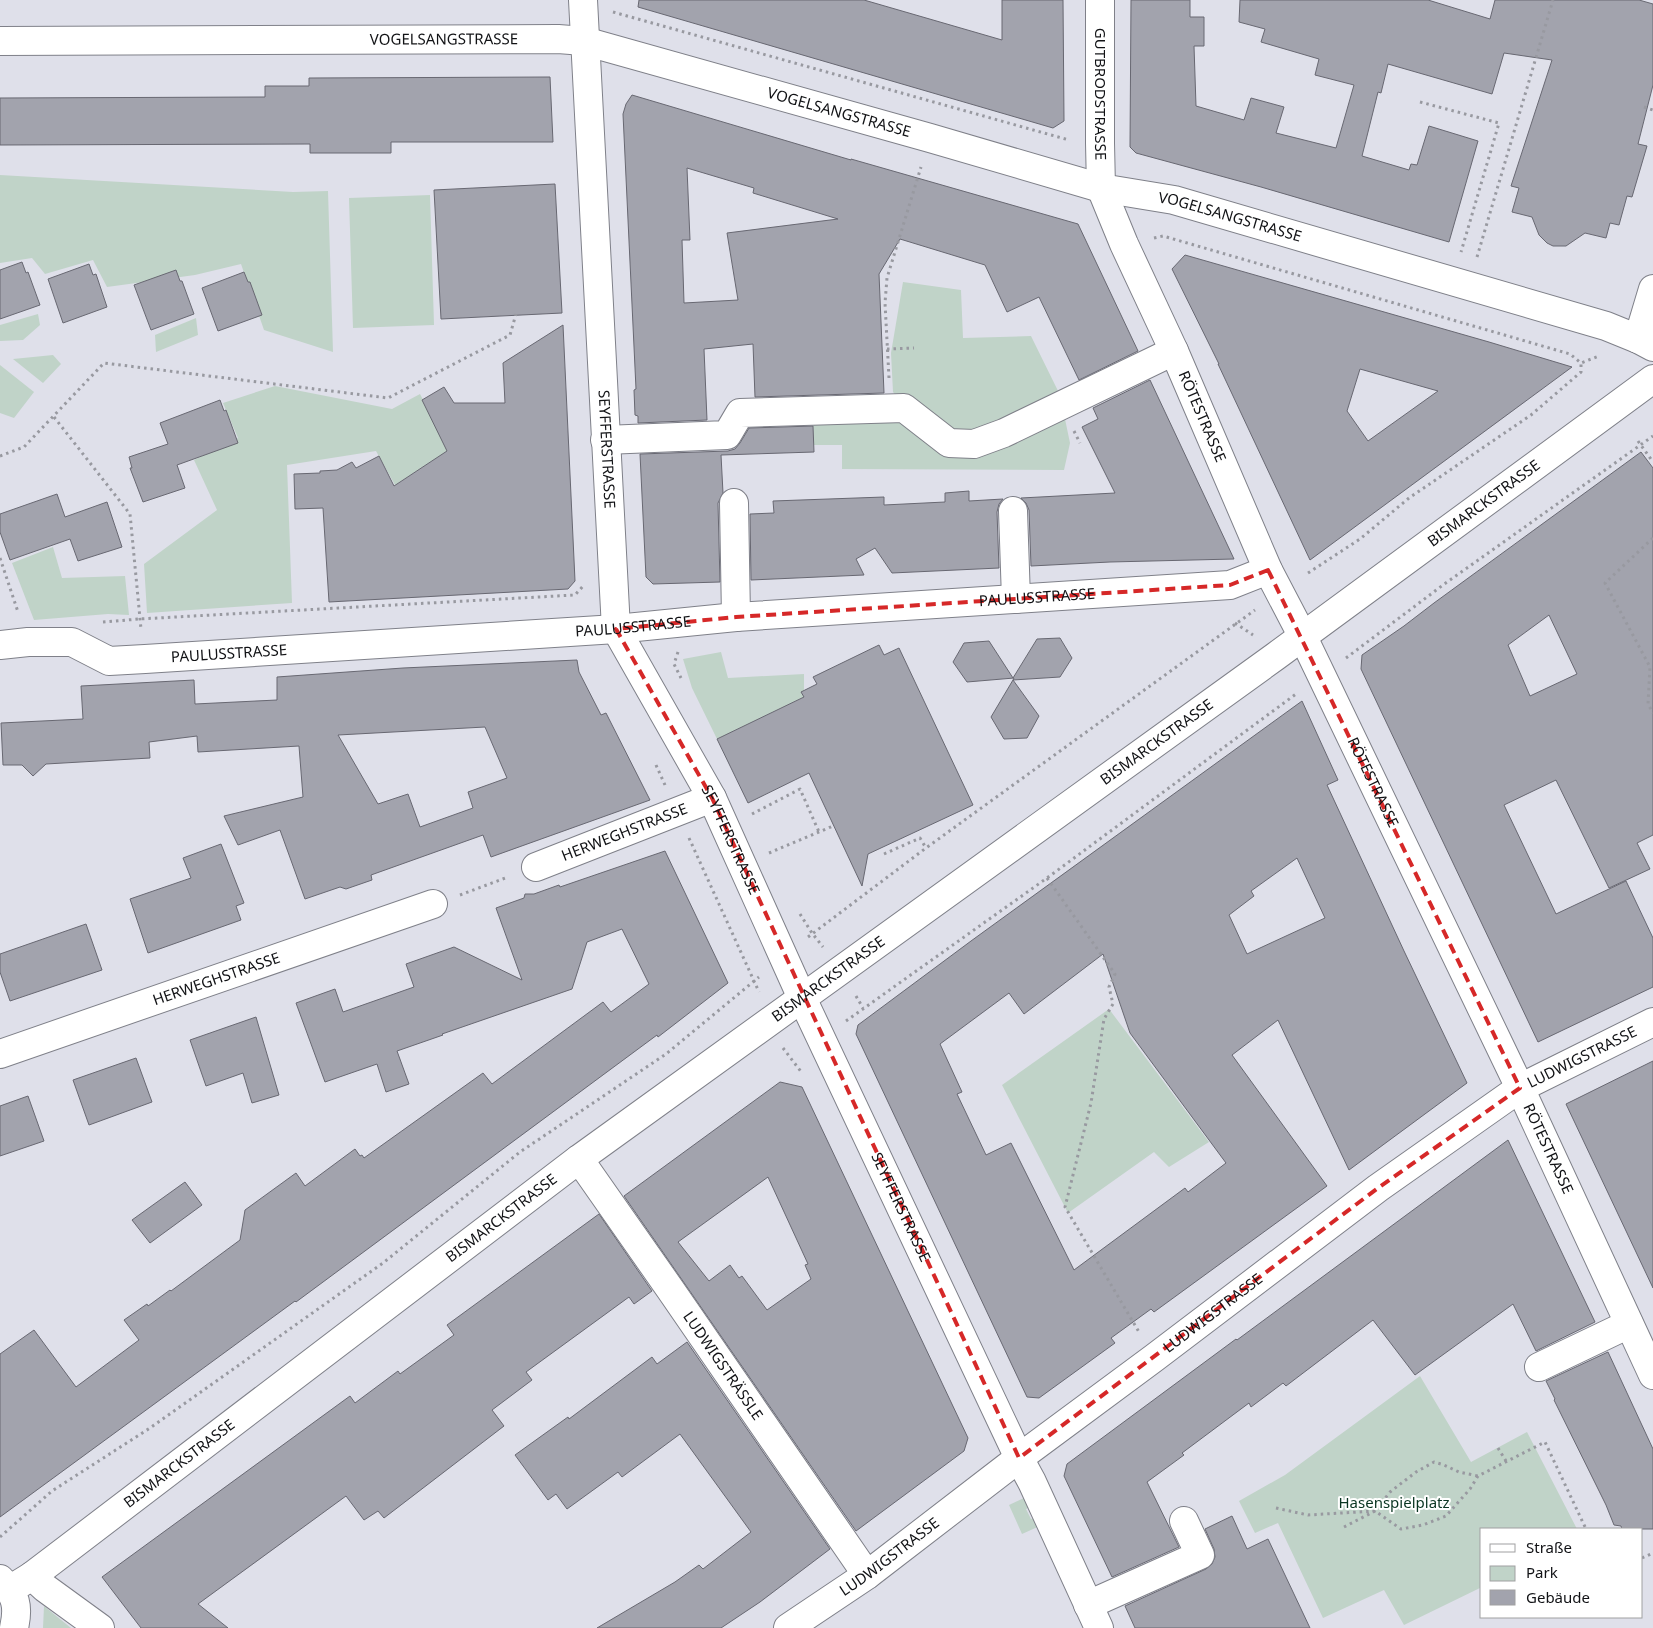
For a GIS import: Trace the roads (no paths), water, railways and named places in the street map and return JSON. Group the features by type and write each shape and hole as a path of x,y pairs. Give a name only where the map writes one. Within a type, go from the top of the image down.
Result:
{"street":[{"name":"GUTBRODSTRASSE","path":"1100,0 1101,188"},
{"name":"SEYFFERSTRASSE","path":"583,3 616,629 712,798 802,998 1094,1617"},
{"name":"VOGELSANGSTRASSE","path":"0,41 558,39 584,42 930,138 1101,188 1174,200 1606,326 1647,332"},
{"name":"RÖTESTRASSE","path":"1101,188 1124,244 1174,351 1268,570 1322,676 1520,1088 1653,1374"},
{"path":"1647,332 1653,290"},
{"path":"605,440 727,435 740,413 904,408 949,444 974,444 1004,433 1174,351"},
{"name":"BISMARCKSTRASSE","path":"14,1582 579,1159 1303,637 1653,379"},
{"path":"734,503 736,617"},
{"path":"1013,511 1016,599"},
{"name":"PAULUSSTRASSE","path":"0,646 28,642 72,642 109,661 145,660 616,629 736,617 1230,585 1268,570"},
{"name":"HERWEGHSTRASSE","path":"536,867 712,798"},
{"name":"HERWEGHSTRASSE","path":"0,1054 433,904"},
{"name":"LUDWIGSTRASSE","path":"788,1628 867,1575 1019,1458 1378,1188 1520,1088 1653,1022"},
{"name":"LUDWIGSTRÄSSLE","path":"579,1159 867,1575"},
{"path":"1539,1367 1629,1324"},
{"path":"1094,1617 1200,1555 1184,1521"},
{"path":"14,1628 17,1608 14,1582 45,1588 100,1628"}],"park label":[{"name":"Hasenspielplatz","path":"1394,1503"}]}
